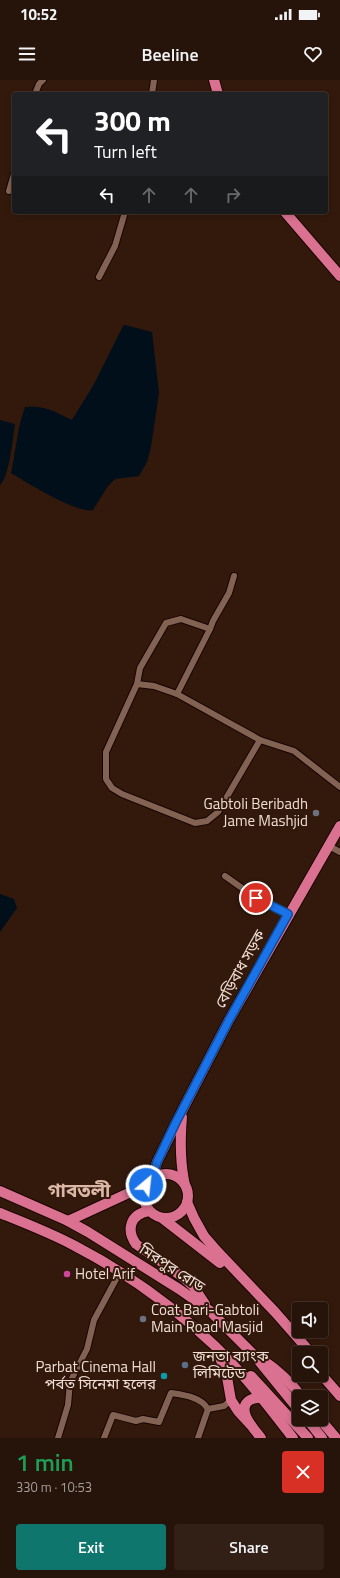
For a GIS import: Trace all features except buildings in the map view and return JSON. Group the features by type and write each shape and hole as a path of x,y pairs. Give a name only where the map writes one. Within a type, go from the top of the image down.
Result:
{"highway":[{"path":"214,80 217,92"},
{"path":"287,214 340,276"},
{"name":"বেড়িবাধ সড়ক","path":"149,1182 183,1109 229,1020 288,914 340,826"},
{"name":"বেড়িবাধ সড়ক","path":"183,1109 181,1152 182,1171 185,1185"},
{"path":"68,1221 149,1182 158,1175 173,1175 180,1179 185,1185 187,1191 187,1202 204,1236 216,1251 275,1312 304,1346"},
{"path":"149,1182 143,1198 149,1211 154,1216 162,1218 175,1217 184,1208 187,1202"},
{"name":"মিরপুর রোড","path":"0,1191 68,1221 179,1289 209,1310 256,1356 292,1401"},
{"path":"149,1211 143,1212 134,1219 130,1225 132,1237 136,1244 193,1286 209,1310"},
{"path":"0,1213 74,1245 120,1272 182,1317 216,1347 262,1398 293,1438"},
{"path":"162,1218 223,1265 297,1346"},
{"path":"216,1347 224,1367 231,1400 238,1411 261,1438"},
{"path":"216,1347 237,1361 308,1438"},
{"path":"256,1356 275,1369 296,1390"},
{"path":"328,1373 340,1387"},
{"path":"328,1382 340,1396"},
{"path":"250,1424 244,1412 245,1404 251,1399 262,1398 277,1403"},
{"path":"313,1426 322,1438"},
{"path":"326,1426 336,1438"}],"street":[{"path":"36,92 39,84 43,80"},
{"path":"152,92 154,80"},
{"path":"9,191 12,181"},
{"path":"99,277 115,246 124,214"},
{"path":"177,694 213,621 229,593 234,576"},
{"path":"210,629 181,619 166,623 140,668 136,684 106,752 106,779 112,788 122,794 195,823 207,821 218,812 260,740"},
{"path":"136,684 154,686 177,694 260,740 294,751 340,786"},
{"path":"329,846 340,852"},
{"path":"225,876 256,898 288,914"},
{"path":"58,1438 68,1405 70,1382 87,1349 94,1320 120,1272"},
{"path":"104,1438 113,1415 136,1421 143,1418 159,1422 171,1393 196,1399 208,1409"},
{"path":"208,1409 224,1406 231,1400"},
{"path":"198,1438 208,1409"}],"water":[{"path":"125,325 152,332 159,393 151,447 147,462 139,476 115,479 108,486 93,510 85,510 39,490 11,473 18,431 25,407 45,408 72,420 94,384 123,326"},
{"path":"0,420 15,424 8,466 6,474 0,485"},
{"path":"0,894 14,899 17,908 0,932"}],"place":[{"name":"Gabtoli Beribadh Jame Mashjid","path":"316,813"},
{"name":"Hotel Arif","path":"67,1274"},
{"name":"Coat Bari-Gabtoli Main Road Masjid","path":"143,1319"},
{"name":"জনতা ব্যাংক লিমিটেড","path":"185,1365"},
{"name":"Parbat Cinema Hall পর্বত সিনেমা হলের","path":"164,1376"}],"district":[{"name":"গাবতলী","path":"79,1190"}],"route":[{"path":"146,1185 152,1179 157,1162 176,1122 229,1020 288,914 256,898"}]}
